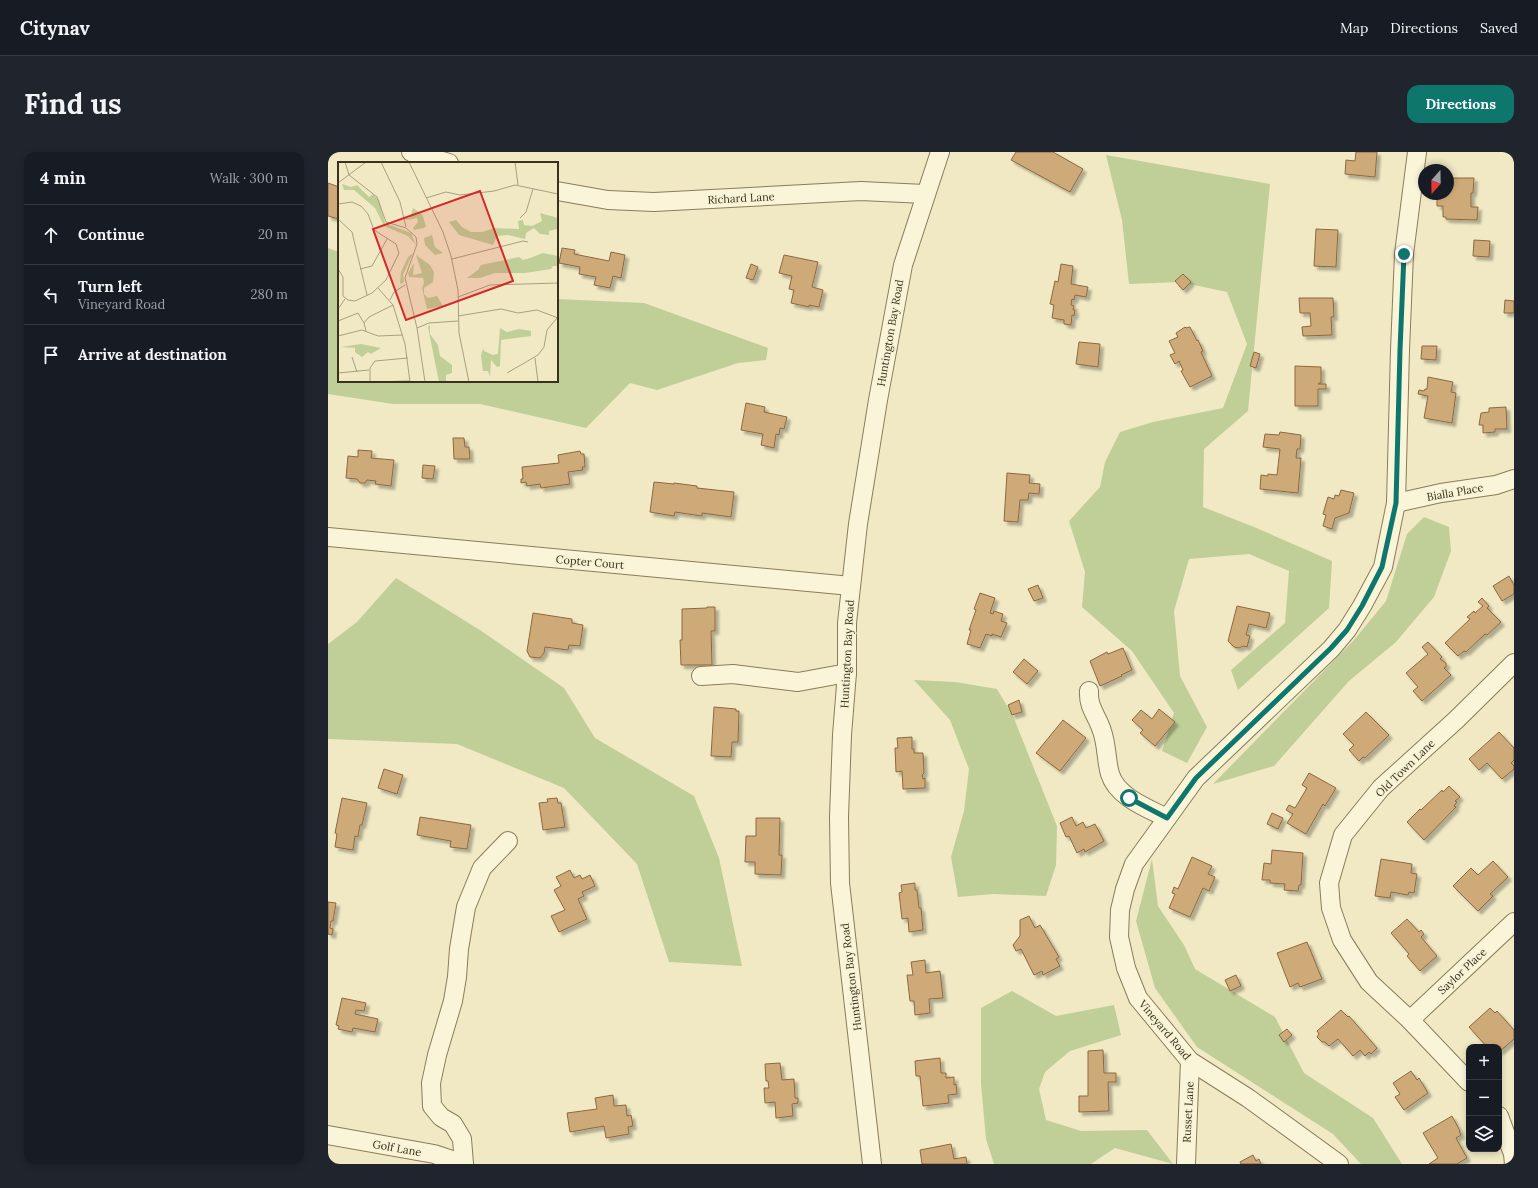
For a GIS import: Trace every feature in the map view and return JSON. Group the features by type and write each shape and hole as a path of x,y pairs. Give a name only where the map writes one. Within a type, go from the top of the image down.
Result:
{"street":[{"path":"411,152 445,162"},
{"name":"Huntington Bay Road","path":"872,1164 840,884 839,816 842,735 847,672 847,623 858,524 902,265 940,152"},
{"name":"Vineyard Road","path":"1339,1164 1248,1098 1190,1061 1138,998 1126,968 1119,937 1120,910 1125,889 1134,864 1196,778 1331,648 1347,630 1362,606 1382,567 1396,503 1404,254 1416,152"},
{"name":"Richard Lane","path":"558,191 608,200 654,202 861,191 925,194"},
{"name":"Bialla Place","path":"1396,503 1441,493 1496,485 1514,479"},
{"name":"Copter Court","path":"328,537 851,586"},
{"name":"Old Town Lane","path":"1467,1080 1410,1020 1369,982 1342,940 1331,908 1329,883 1344,835 1381,788 1456,720 1514,663"},
{"path":"701,676 733,674 798,682 847,672"},
{"path":"1089,691 1088,701 1098,718 1106,741 1110,774 1118,789 1129,798 1167,818"},
{"path":"464,1164 462,1139 452,1124 441,1117 432,1106 431,1083 437,1055 453,1001 466,907 482,868 508,842"},
{"name":"Saylor Place","path":"1410,1020 1514,922"},
{"name":"Russet Lane","path":"1186,1164 1190,1061"},
{"path":"1502,1124 1513,1154 1514,1164"},
{"name":"Golf Lane","path":"328,1135 434,1154 464,1164"}],"green space":[{"path":"1106,155 1270,184 1248,411 1204,449 1203,507 1254,527 1332,561 1329,608 1238,690 1231,670 1285,623 1289,571 1249,554 1189,559 1174,611 1180,676 1207,727 1187,763 1162,751 1174,713 1132,651 1082,607 1085,572 1069,521 1100,487 1105,462 1120,432 1153,422 1223,408 1247,344 1227,292 1180,282 1129,284 1122,220"},
{"path":"328,248 338,252 338,382 558,382 558,299 644,303 768,348 766,360 738,363 657,390 630,383 586,428 480,404 393,404 328,394"},
{"path":"1424,517 1449,527 1451,551 1434,597 1396,642 1349,681 1274,766 1213,784 1354,640 1386,601 1407,534"},
{"path":"396,578 483,632 564,688 595,738 694,796 719,858 742,966 669,962 637,864 564,788 457,744 328,739 328,644 357,622"},
{"path":"914,680 955,682 997,689 1013,716 1057,826 1056,865 1046,896 993,894 958,897 951,857 964,811 969,769 950,720"},
{"path":"1152,859 1158,906 1184,945 1195,969 1275,1017 1304,1073 1373,1118 1402,1164 1361,1164 1333,1134 1197,1047 1155,988 1136,921"},
{"path":"1012,991 1056,1016 1114,1005 1121,1035 1070,1051 1045,1072 1039,1089 1046,1120 1081,1131 1147,1130 1173,1164 1115,1148 1091,1164 994,1164 986,1139 981,1084 981,1008"}],"building":[{"path":"1016,152 1053,152 1083,169 1070,192 1011,160"},
{"path":"1356,152 1377,152 1375,177 1345,174 1346,160 1355,161"},
{"path":"1454,178 1474,178 1473,193 1471,193 1471,207 1478,207 1477,220 1446,219 1446,217 1443,217 1443,206 1437,206 1437,200 1454,200"},
{"path":"328,183 338,187 338,219 328,216"},
{"path":"1316,229 1338,230 1336,267 1314,266"},
{"path":"1474,240 1490,241 1489,257 1473,256"},
{"path":"562,248 575,250 574,254 609,261 611,252 625,255 621,278 613,276 610,288 594,285 596,277 579,274 580,267 559,263"},
{"path":"784,255 818,262 812,287 823,290 819,307 809,305 809,307 791,303 794,290 789,289 792,276 779,273"},
{"path":"751,264 758,267 753,280 746,278"},
{"path":"1061,264 1073,266 1071,284 1088,287 1086,297 1075,295 1074,300 1072,299 1071,305 1074,306 1073,310 1075,310 1074,316 1072,315 1071,325 1064,324 1064,320 1052,318 1054,305 1050,304 1055,281 1058,282"},
{"path":"1183,274 1191,282 1183,290 1175,281"},
{"path":"1299,298 1333,298 1334,317 1331,317 1332,335 1303,336 1302,327 1311,326 1310,313 1300,313"},
{"path":"1505,300 1514,301 1514,313 1504,313"},
{"path":"1185,327 1190,327 1197,341 1198,340 1203,351 1201,352 1212,376 1190,387 1181,371 1183,370 1179,361 1175,364 1170,355 1175,353 1169,341 1178,337 1176,333"},
{"path":"1079,342 1100,344 1098,367 1076,364"},
{"path":"1422,346 1437,346 1436,360 1421,359"},
{"path":"1254,352 1260,354 1256,368 1250,366"},
{"path":"1295,366 1321,367 1321,383 1318,384 1326,384 1326,389 1318,389 1318,406 1295,406"},
{"path":"1428,377 1453,382 1451,392 1456,393 1452,423 1424,418 1428,396 1418,394 1419,390 1424,391 1427,389"},
{"path":"746,403 765,407 764,412 787,417 784,429 780,428 779,435 776,434 774,448 761,445 763,434 741,430"},
{"path":"1506,407 1507,429 1495,429 1495,432 1483,433 1483,425 1479,425 1481,413 1489,412 1489,408"},
{"path":"1280,432 1301,435 1300,449 1297,449 1296,458 1301,458 1298,493 1260,489 1261,475 1277,475 1280,449 1263,447 1265,434 1279,435"},
{"path":"453,438 464,438 465,447 469,447 470,459 454,459"},
{"path":"358,450 372,451 371,458 394,460 391,486 375,484 376,481 367,480 365,483 360,483 357,479 346,478 348,456 358,457"},
{"path":"580,451 581,454 584,454 585,467 582,467 583,470 568,472 570,484 541,488 540,484 527,486 526,482 521,483 521,479 523,479 522,467 559,463 558,455"},
{"path":"423,465 435,466 433,479 422,478"},
{"path":"1007,473 1030,475 1029,483 1040,484 1039,494 1029,493 1028,500 1020,500 1018,522 1004,521"},
{"path":"654,482 674,483 697,486 697,488 734,492 731,517 702,513 702,516 675,512 674,516 650,512"},
{"path":"1341,490 1354,493 1349,513 1335,518 1332,529 1323,526 1326,515 1323,514 1328,497 1334,499 1335,495 1339,496"},
{"path":"1509,576 1514,585 1514,594 1502,601 1493,586"},
{"path":"1038,585 1043,598 1034,601 1028,589"},
{"path":"980,593 995,598 990,613 993,614 994,611 1003,614 1001,621 1007,623 1001,637 986,634 980,648 967,644 971,630 969,630 976,610 974,609"},
{"path":"1482,598 1489,606 1487,608 1501,622 1487,635 1485,634 1466,652 1464,651 1458,656 1445,643 1470,619 1467,617 1474,611 1475,613 1483,606 1478,602"},
{"path":"1237,606 1270,613 1266,628 1249,624 1246,635 1250,636 1247,647 1234,647 1228,641"},
{"path":"715,607 715,631 711,631 712,665 681,665 680,640 682,640 682,609"},
{"path":"533,613 572,619 572,623 583,625 580,646 569,645 568,650 545,647 544,653 540,658 530,657 527,651"},
{"path":"1428,642 1442,657 1440,659 1446,663 1446,667 1444,668 1451,675 1422,701 1413,691 1418,687 1406,673 1428,654 1422,647"},
{"path":"1123,648 1132,670 1100,686 1090,661 1107,652 1108,654"},
{"path":"1024,659 1038,671 1027,684 1013,672"},
{"path":"1019,700 1022,712 1012,715 1008,705"},
{"path":"714,707 736,709 736,711 739,711 738,742 732,742 731,757 711,756"},
{"path":"1159,709 1175,722 1155,746 1140,733 1143,730 1132,720 1141,710 1152,719"},
{"path":"1366,712 1389,735 1365,758 1363,757 1359,761 1349,750 1354,745 1343,734"},
{"path":"1063,720 1086,738 1060,771 1036,753"},
{"path":"1499,732 1514,748 1514,760 1511,763 1514,766 1514,769 1502,779 1487,763 1479,770 1469,759"},
{"path":"912,737 912,749 914,749 914,753 923,753 924,773 922,775 923,779 925,778 925,788 903,789 902,771 896,772 895,748 898,748 897,738"},
{"path":"384,769 403,775 397,794 378,788"},
{"path":"1309,773 1336,788 1325,806 1323,804 1306,834 1287,823 1293,814 1286,810 1289,805 1295,808 1307,788 1302,785"},
{"path":"1449,786 1460,797 1455,801 1457,802 1454,806 1456,807 1424,840 1407,822 1442,790 1443,792"},
{"path":"342,798 367,803 358,837 355,836 353,850 335,847 337,834 335,833"},
{"path":"557,798 558,803 561,803 565,827 543,830 539,803 548,802 547,799"},
{"path":"1272,813 1283,818 1278,829 1267,824"},
{"path":"420,817 471,825 467,849 450,847 451,841 417,835"},
{"path":"1072,817 1076,826 1083,822 1086,828 1095,824 1104,841 1085,852 1084,849 1077,853 1069,836 1066,837 1060,823"},
{"path":"756,818 780,818 779,855 782,855 781,875 755,874 755,862 745,862 746,836 756,836"},
{"path":"1272,850 1303,853 1301,885 1299,885 1298,891 1284,890 1285,884 1270,883 1270,880 1262,880 1264,863 1271,864"},
{"path":"1192,857 1212,866 1208,874 1215,877 1209,891 1203,888 1190,917 1169,908 1175,894 1172,893 1174,887 1178,889"},
{"path":"1381,859 1412,864 1411,873 1417,874 1414,893 1409,892 1408,895 1391,892 1390,898 1375,896"},
{"path":"1493,861 1508,877 1490,894 1493,896 1478,911 1453,886 1471,868 1478,875"},
{"path":"570,870 574,878 580,875 582,879 590,875 595,886 582,892 584,896 578,899 587,919 559,932 551,916 565,910 554,890 561,886 556,877"},
{"path":"915,883 919,908 921,908 923,930 909,932 908,918 902,919 899,893 902,892 901,885"},
{"path":"328,902 336,903 333,921 331,921 330,928 333,929 332,935 328,934"},
{"path":"1029,916 1035,928 1040,925 1059,957 1056,959 1060,966 1043,975 1042,971 1034,975 1021,949 1016,951 1013,945 1020,936 1020,920"},
{"path":"1407,919 1419,932 1421,930 1424,934 1421,937 1437,956 1420,971 1407,956 1409,954 1391,933"},
{"path":"1307,942 1322,979 1300,987 1298,983 1290,987 1277,953"},
{"path":"925,960 926,973 940,971 943,998 929,999 930,1013 915,1015 914,1001 910,1001 907,975 913,975 911,962"},
{"path":"1236,975 1241,986 1230,991 1225,980"},
{"path":"342,998 366,1003 364,1011 356,1010 355,1014 378,1019 375,1032 353,1028 352,1032 338,1029 339,1026 336,1025"},
{"path":"1490,1008 1495,1013 1497,1011 1514,1030 1514,1039 1502,1049 1502,1044 1484,1044 1469,1027"},
{"path":"1341,1010 1348,1017 1349,1016 1377,1048 1371,1054 1369,1052 1365,1056 1360,1050 1353,1056 1338,1039 1329,1046 1317,1037 1319,1034 1317,1031"},
{"path":"1287,1029 1292,1035 1284,1042 1279,1035"},
{"path":"1103,1050 1104,1073 1116,1073 1116,1082 1108,1082 1109,1111 1079,1112 1079,1096 1088,1096 1088,1051"},
{"path":"940,1058 941,1073 946,1073 946,1078 954,1077 954,1085 956,1084 957,1094 948,1095 949,1103 923,1106 920,1076 916,1076 915,1061"},
{"path":"780,1063 782,1080 794,1079 795,1098 798,1098 798,1103 792,1104 793,1116 776,1118 775,1102 765,1103 764,1088 769,1088 768,1081 766,1081 765,1064"},
{"path":"1411,1071 1417,1080 1419,1078 1428,1093 1404,1110 1395,1097 1400,1094 1393,1083"},
{"path":"613,1095 614,1106 626,1105 627,1116 631,1115 633,1126 628,1127 629,1134 606,1138 604,1126 570,1132 567,1113 597,1109 595,1098"},
{"path":"1452,1116 1461,1135 1456,1138 1467,1158 1457,1164 1429,1164 1438,1158 1423,1133"},
{"path":"951,1144 954,1159 966,1157 967,1164 922,1164 920,1150"},
{"path":"1253,1155 1256,1161 1259,1159 1261,1164 1241,1164 1240,1162"}],"route":[{"path":"1129,798 1167,818 1196,778 1331,648 1347,630 1362,606 1382,567 1396,503 1404,254"}]}
